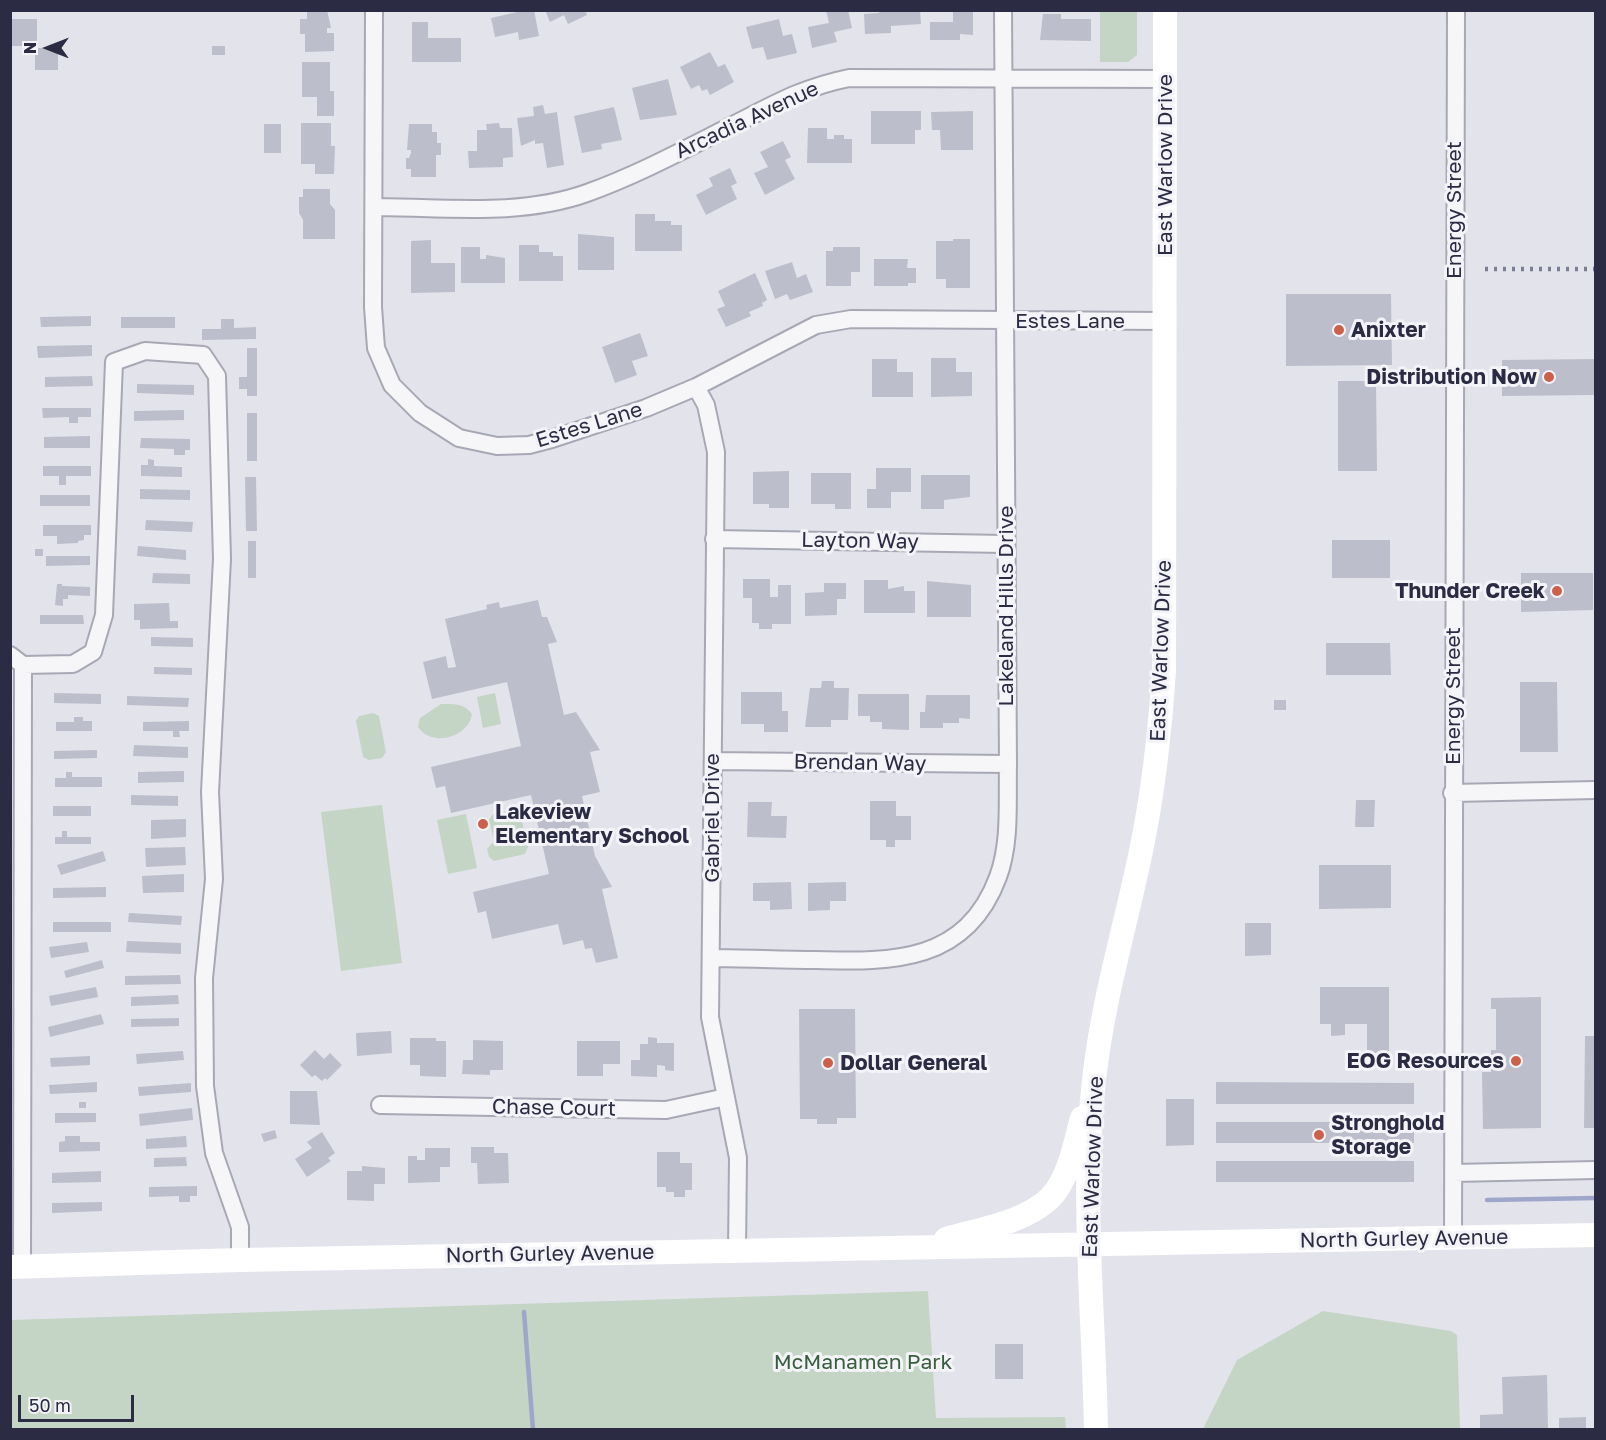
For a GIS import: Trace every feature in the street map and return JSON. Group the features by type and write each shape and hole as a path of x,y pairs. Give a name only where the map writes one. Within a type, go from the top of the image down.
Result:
{"street":[{"name":"Estes Lane","path":"374,10 373,307 376,348 392,385 420,413 459,438 497,446 529,445 646,408 696,387 816,325 851,319 1164,321"},
{"name":"Lakeland Hills Drive","path":"711,958 879,962 919,955 954,937 981,911 999,876 1007,838 1008,764 1005,544 1006,79 1003,10"},
{"name":"East Warlow Drive","path":"1096,1430 1089,1155 1095,1072 1116,951 1142,847 1158,754 1164,671 1165,10"},
{"name":"Energy Street","path":"1453,1238 1452,793 1456,10"},
{"name":"Arcadia Avenue","path":"374,207 498,208 541,204 584,194 631,176 814,85 849,78 1165,79"},
{"path":"16,1267 17,660 73,664 93,652 104,615 114,362 145,351 203,355 217,376 222,559 210,792 214,879 204,978 205,1086 214,1153 240,1227 240,1260"},
{"name":"Gabriel Drive","path":"696,387 706,405 716,452 710,1017 738,1158 737,1250"},
{"name":"Layton Way","path":"714,539 1005,544"},
{"name":"Brendan Way","path":"712,761 1008,764"},
{"path":"1452,793 1596,790"},
{"path":"919,1248 1024,1216 1049,1198 1060,1183 1074,1146 1095,1072"},
{"name":"Chase Court","path":"380,1106 666,1110 726,1097"},
{"path":"1453,1173 1596,1170"},
{"name":"North Gurley Avenue","path":"16,1267 240,1260 1596,1235"}],"green space":[{"path":"1100,11 1137,11 1137,55 1128,62 1100,62"},
{"path":"495,693 501,724 483,728 477,697"},
{"path":"441,704 462,706 472,714 464,729 457,734 449,737 432,737 418,727 420,718"},
{"path":"373,713 379,716 386,752 382,758 369,760 363,757 356,721 359,716"},
{"path":"382,805 402,963 341,971 321,812"},
{"path":"515,810 520,813 528,847 525,854 494,861 489,857 487,849 494,841 489,820 493,814"},
{"path":"466,814 477,868 448,874 437,820"},
{"name":"McManamen Park","path":"928,1291 936,1418 1065,1417 1066,1429 11,1429 11,1320"},
{"path":"1323,1311 1451,1331 1457,1335 1460,1429 1203,1429 1237,1360"}],"building":[{"path":"307,10 327,10 331,28 327,28 327,33 334,33 334,51 305,52 305,34 300,34 300,19 307,19"},
{"path":"534,10 539,36 519,40 518,32 495,37 491,18"},
{"path":"545,10 585,10 587,15 568,24 564,15 550,22"},
{"path":"826,10 848,10 852,28 834,32 837,42 812,48 808,27 829,23"},
{"path":"879,10 920,10 921,24 891,26 891,33 865,34 864,14 879,13"},
{"path":"953,10 973,10 973,35 960,34 960,40 930,40 930,22 953,22"},
{"path":"1043,14 1061,14 1061,19 1091,19 1091,41 1040,40"},
{"path":"10,19 37,19 37,46 10,46"},
{"path":"779,19 783,36 792,34 797,53 767,60 763,47 752,49 746,27"},
{"path":"412,22 428,22 428,38 461,38 461,62 412,62"},
{"path":"212,46 225,46 225,55 212,55"},
{"path":"35,48 58,48 58,70 35,70"},
{"path":"710,52 718,67 725,64 734,82 710,95 707,89 702,91 699,85 691,89 680,67"},
{"path":"302,62 330,62 330,91 334,91 334,116 317,116 317,97 302,97"},
{"path":"668,79 677,115 640,120 632,88"},
{"path":"543,105 545,114 557,112 564,165 547,168 543,143 535,144 535,140 521,146 517,118 534,116 533,107"},
{"path":"614,107 622,140 601,144 602,149 582,153 574,116"},
{"path":"871,111 921,111 921,130 915,130 915,144 871,144"},
{"path":"973,111 973,150 941,150 940,130 932,130 931,112"},
{"path":"301,123 331,123 331,146 335,146 334,174 315,174 315,164 301,164"},
{"path":"499,123 500,128 512,128 513,157 503,158 503,167 469,168 468,151 477,151 477,130 487,130 486,124"},
{"path":"264,124 281,124 281,153 264,153"},
{"path":"409,124 432,124 432,132 437,132 437,143 441,143 441,155 436,155 436,177 411,177 411,169 406,169 406,158 409,158 411,153 411,150 407,150"},
{"path":"808,128 827,128 827,139 834,139 834,135 844,135 844,139 852,139 852,163 807,163"},
{"path":"783,141 791,157 785,160 795,179 765,195 754,173 768,167 760,152"},
{"path":"730,168 737,183 731,186 737,199 706,215 696,195 713,186 709,178"},
{"path":"303,189 330,189 330,204 335,210 335,239 303,239 303,220 299,213 299,197 303,197"},
{"path":"635,214 655,214 655,221 671,221 671,225 682,225 682,251 635,251"},
{"path":"578,234 614,237 614,270 578,270"},
{"path":"953,239 970,239 970,288 946,288 946,279 936,279 936,241 953,241"},
{"path":"431,240 431,263 455,263 455,292 411,293 411,241"},
{"path":"519,245 539,245 539,252 553,252 553,256 563,256 563,281 519,281"},
{"path":"461,247 480,247 480,259 486,259 486,255 505,258 505,283 461,283"},
{"path":"833,247 860,247 860,272 851,272 851,286 826,286 826,251 833,251"},
{"path":"874,259 908,259 907,268 916,268 916,283 908,283 908,286 874,286"},
{"path":"792,262 797,278 806,274 813,292 790,300 787,294 775,299 765,271"},
{"path":"755,273 767,300 762,303 763,306 749,312 751,316 726,327 717,309 725,306 718,291"},
{"name":"Anixter","path":"1286,294 1391,294 1392,365 1286,366"},
{"path":"91,316 91,326 41,327 40,317"},
{"path":"121,317 175,317 175,328 121,328"},
{"path":"221,319 234,319 234,328 256,327 256,339 202,340 202,329 221,329"},
{"path":"640,333 648,356 632,361 637,375 615,383 602,347"},
{"path":"92,345 92,356 38,358 37,346"},
{"path":"247,348 257,348 257,396 247,396 247,389 239,389 239,377 247,377"},
{"path":"931,358 956,358 956,372 972,372 972,396 931,397"},
{"path":"872,359 897,359 897,372 913,372 913,397 872,397"},
{"name":"Distribution Now","path":"1596,359 1596,395 1502,396 1502,360"},
{"path":"92,376 93,386 45,387 45,377"},
{"path":"1338,381 1376,381 1377,471 1338,471"},
{"path":"137,384 194,385 194,395 137,393"},
{"path":"42,408 91,408 91,417 78,417 78,423 69,423 69,417 43,418"},
{"path":"184,410 184,420 134,421 134,411"},
{"path":"247,413 257,413 257,461 247,461"},
{"path":"90,436 90,448 44,448 44,437"},
{"path":"141,438 190,439 190,450 185,450 185,455 174,455 174,449 140,448"},
{"path":"148,459 154,460 154,466 182,467 182,477 141,476 141,465 148,465"},
{"path":"43,466 91,466 91,476 66,476 66,485 59,485 59,476 43,476"},
{"path":"876,468 911,468 911,492 891,492 891,508 867,508 867,489 876,489"},
{"path":"789,471 789,508 769,508 769,504 753,504 753,472"},
{"path":"811,473 851,473 851,509 835,509 835,504 811,504"},
{"path":"921,475 970,475 970,497 944,500 944,509 921,509"},
{"path":"245,477 256,477 257,531 246,531"},
{"path":"140,489 190,490 190,500 140,499"},
{"path":"40,495 90,495 90,506 40,506"},
{"path":"146,520 193,522 192,532 145,530"},
{"path":"43,525 91,525 91,535 84,535 84,540 78,543 57,544 57,536 43,536"},
{"path":"1332,540 1390,540 1390,578 1332,578"},
{"path":"248,541 256,541 256,578 248,578"},
{"path":"138,546 186,550 186,560 137,556"},
{"path":"35,549 43,549 43,556 35,556"},
{"path":"46,556 90,556 90,565 46,566"},
{"path":"153,573 190,574 190,584 152,583"},
{"name":"Thunder Creek","path":"1521,573 1593,573 1593,610 1521,612"},
{"path":"743,579 770,579 770,597 778,597 778,585 791,585 791,624 772,624 772,629 759,629 759,623 752,623 752,598 743,598"},
{"path":"864,580 888,580 888,589 904,586 904,591 915,591 915,613 864,613"},
{"path":"927,581 971,585 971,617 927,617"},
{"path":"824,583 846,583 846,599 837,599 837,615 805,616 805,593 824,592"},
{"path":"57,584 90,587 90,596 68,595 68,599 63,599 63,606 55,605"},
{"path":"538,600 542,617 547,617 557,642 548,644 564,715 576,712 600,750 590,752 600,792 582,796 595,856 612,887 602,889 618,958 596,963 592,948 585,949 583,940 563,945 558,924 492,939 486,911 478,913 473,892 549,874 531,795 451,813 445,786 436,788 431,767 521,746 507,682 432,699 423,662 446,656 448,668 456,667 445,619 487,609 486,605 499,602 500,608"},
{"path":"169,603 170,621 178,621 178,628 140,629 140,620 134,620 134,604"},
{"path":"40,615 83,615 84,624 40,624"},
{"path":"151,637 193,638 193,647 151,646"},
{"path":"1326,643 1390,643 1391,675 1326,675"},
{"path":"154,667 192,668 192,675 154,674"},
{"path":"822,681 834,681 834,688 849,688 848,720 831,720 831,727 805,727 810,688 821,688"},
{"path":"1520,682 1557,682 1558,752 1520,752"},
{"path":"741,692 782,692 782,711 788,711 788,732 764,732 764,724 741,724"},
{"path":"54,693 101,694 101,704 54,703"},
{"path":"858,694 909,694 909,730 882,729 882,722 870,722 870,716 858,716"},
{"path":"926,695 970,695 970,719 959,718 959,723 943,723 943,728 920,728 920,712 925,712"},
{"path":"127,696 189,698 188,707 127,705"},
{"path":"1274,700 1286,700 1286,710 1274,710"},
{"path":"74,717 83,717 83,721 92,721 92,731 56,731 56,722 74,722"},
{"path":"189,721 189,731 179,731 180,737 173,737 173,731 143,731 143,722"},
{"path":"134,745 188,747 188,758 133,756"},
{"path":"97,750 97,758 54,759 54,751"},
{"path":"184,771 184,782 138,783 138,772"},
{"path":"66,772 72,772 72,777 102,777 102,787 55,787 55,778 66,778"},
{"path":"131,795 178,796 178,806 131,805"},
{"path":"1356,800 1375,800 1374,827 1355,827"},
{"path":"870,801 896,801 896,816 911,816 911,840 895,840 895,847 886,847 886,840 870,840"},
{"path":"748,802 772,802 771,816 787,816 786,838 747,837"},
{"path":"53,806 91,806 91,816 53,816"},
{"path":"186,819 186,837 151,839 151,820"},
{"path":"62,831 67,831 67,837 91,837 91,844 55,844 55,837 62,837"},
{"path":"185,847 186,865 146,867 145,848"},
{"path":"103,851 106,861 61,875 57,865"},
{"path":"1319,865 1391,865 1391,908 1319,909"},
{"path":"184,874 184,892 143,893 142,876"},
{"path":"791,882 792,909 770,910 770,901 753,901 753,883"},
{"path":"846,882 846,901 830,901 830,910 808,911 808,883"},
{"path":"106,887 106,897 53,898 53,888"},
{"path":"129,913 182,916 181,925 128,922"},
{"path":"53,922 111,922 111,932 53,932"},
{"path":"1245,923 1271,923 1271,955 1245,956"},
{"path":"127,941 181,943 181,954 126,952"},
{"path":"87,942 89,952 51,958 49,947"},
{"path":"102,960 104,968 66,978 64,971"},
{"path":"180,975 181,984 125,985 125,976"},
{"path":"96,987 98,997 51,1006 49,996"},
{"path":"1320,987 1389,987 1389,1053 1367,1053 1367,1024 1345,1024 1345,1035 1331,1036 1331,1024 1320,1024"},
{"path":"178,995 179,1004 131,1006 131,997"},
{"name":"EOG Resources","path":"1541,997 1541,1128 1483,1129 1482,1072 1491,1072 1491,1050 1496,1050 1496,1009 1491,1009 1491,998"},
{"name":"Dollar General","path":"799,1009 855,1009 856,1118 837,1118 837,1124 817,1124 817,1119 800,1119"},
{"path":"101,1014 104,1024 50,1037 48,1027"},
{"path":"179,1018 179,1026 131,1027 131,1019"},
{"path":"391,1031 392,1053 357,1056 356,1033"},
{"path":"1585,1036 1596,1036 1596,1128 1584,1128"},
{"path":"648,1037 657,1038 657,1043 674,1043 674,1071 665,1070 665,1066 657,1065 657,1077 631,1076 631,1060 640,1060 640,1044 648,1044"},
{"path":"410,1038 436,1038 436,1041 446,1041 446,1077 420,1076 420,1065 410,1065"},
{"path":"473,1040 503,1041 503,1070 490,1070 490,1075 462,1074 463,1060 473,1060"},
{"path":"577,1041 620,1041 620,1064 603,1064 603,1076 577,1076"},
{"path":"315,1050 324,1059 330,1053 342,1065 327,1080 325,1078 322,1081 315,1075 312,1077 300,1065"},
{"path":"183,1051 184,1060 137,1064 136,1054"},
{"path":"90,1056 90,1065 51,1067 50,1058"},
{"path":"97,1082 97,1092 50,1094 49,1085"},
{"path":"1216,1082 1414,1083 1414,1104 1216,1104"},
{"path":"191,1083 191,1092 139,1096 138,1087"},
{"path":"290,1091 317,1091 320,1125 290,1124"},
{"path":"1166,1099 1194,1099 1194,1145 1166,1146"},
{"path":"79,1102 86,1102 86,1108 79,1108"},
{"path":"192,1108 193,1120 140,1126 139,1114"},
{"path":"55,1113 96,1113 96,1122 55,1123"},
{"path":"1216,1122 1414,1122 1414,1143 1216,1143"},
{"path":"275,1130 277,1138 264,1142 261,1134"},
{"path":"322,1132 335,1153 328,1158 331,1161 307,1177 295,1159 312,1148 307,1142"},
{"path":"65,1136 80,1136 80,1142 100,1142 100,1151 59,1152 59,1142 65,1141"},
{"path":"186,1136 187,1147 146,1149 146,1139"},
{"path":"471,1147 494,1147 494,1153 508,1153 509,1183 478,1184 477,1163 471,1163"},
{"path":"425,1148 450,1148 450,1167 440,1167 440,1182 408,1183 408,1156 417,1156 417,1160 425,1160"},
{"path":"657,1152 680,1152 680,1163 692,1163 692,1190 685,1190 685,1197 674,1197 674,1192 666,1192 666,1187 657,1187"},
{"path":"186,1157 187,1166 154,1167 154,1158"},
{"path":"1216,1161 1414,1161 1414,1182 1216,1182"},
{"path":"362,1166 385,1168 385,1184 374,1184 374,1201 347,1200 347,1171 362,1171"},
{"path":"101,1171 101,1182 52,1183 52,1173"},
{"path":"197,1186 197,1196 190,1196 190,1202 179,1202 179,1196 149,1197 149,1187"},
{"path":"102,1202 102,1211 52,1213 52,1203"},
{"path":"995,1344 1023,1344 1023,1379 995,1379"},
{"path":"1547,1375 1548,1430 1480,1430 1480,1415 1503,1414 1502,1377"},
{"path":"1586,1417 1586,1430 1559,1430 1559,1418"}],"waterway":[{"path":"1487,1200 1596,1198"},
{"path":"524,1312 533,1430"}],"railway":[{"path":"1485,269 1596,269"}],"place":[{"name":"Anixter","path":"1339,330"},
{"name":"Distribution Now","path":"1549,377"},
{"name":"Thunder Creek","path":"1557,591"},
{"name":"Lakeview Elementary School","path":"483,824"},
{"name":"EOG Resources","path":"1516,1061"},
{"name":"Dollar General","path":"828,1063"},
{"name":"Stronghold Storage","path":"1319,1135"}]}
